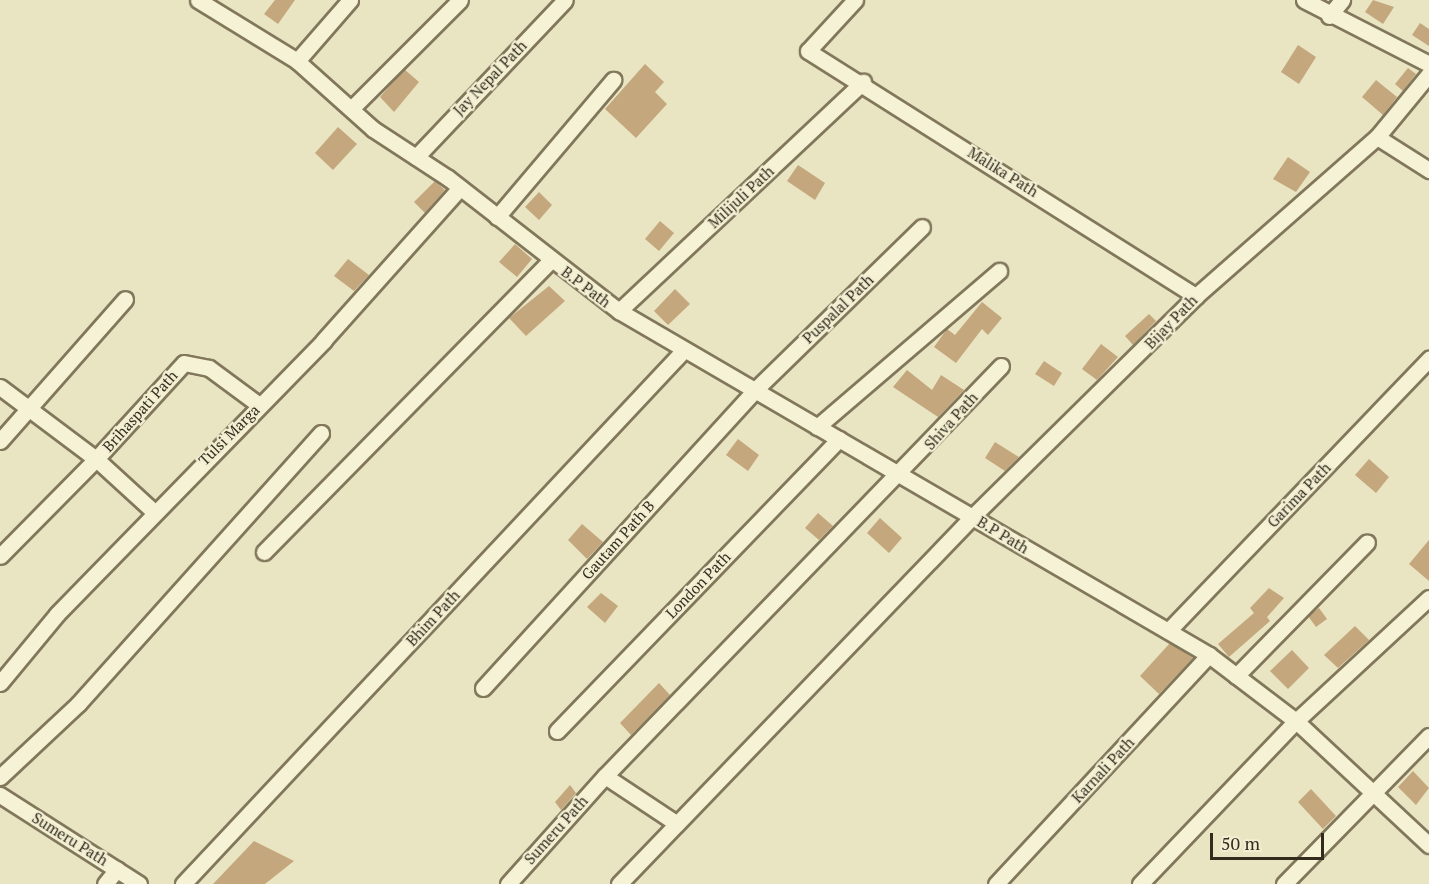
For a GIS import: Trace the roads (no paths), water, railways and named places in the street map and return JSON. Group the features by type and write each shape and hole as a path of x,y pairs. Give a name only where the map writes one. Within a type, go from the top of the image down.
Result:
{"street":[{"name":"B.P Path","path":"198,0 297,61 351,109 460,188 619,312 753,392 839,438 1209,655 1296,721 1375,791 1429,845"},
{"path":"297,61 350,0"},
{"path":"351,109 460,0"},
{"name":"Jay Nepal Path","path":"416,157 565,0"},
{"name":"Malika Path","path":"855,0 808,51 863,82 1196,296"},
{"path":"1304,0 1329,16 1429,64"},
{"path":"1329,16 1342,0"},
{"name":"Bijay Path","path":"620,884 676,823 746,758 973,516 1196,296 1377,137 1429,74"},
{"path":"497,217 613,80"},
{"name":"Milijuli Path","path":"619,312 863,82"},
{"path":"1377,137 1429,170"},
{"name":"Tulsi Marga","path":"0,683 153,511 259,405 460,188"},
{"name":"Puspalal Path","path":"753,392 922,227"},
{"name":"B.P Path","path":"264,552 551,260"},
{"path":"817,427 999,271"},
{"path":"0,441 31,409 125,299"},
{"name":"Bhim Path","path":"183,884 683,351"},
{"name":"Garima Path","path":"1169,630 1429,359"},
{"name":"Brihaspati Path","path":"0,556 96,459 184,363 209,368 259,405"},
{"name":"Shiva Path","path":"604,776 901,475 1001,366"},
{"path":"0,387 96,459 153,511"},
{"name":"Gautam Path B","path":"483,688 753,392"},
{"path":"0,777 78,704 321,433"},
{"name":"London Path","path":"557,731 839,438"},
{"path":"1236,675 1367,542"},
{"path":"1140,884 1296,721 1429,598"},
{"name":"Karnali Path","path":"996,884 1209,655"},
{"path":"1284,884 1429,736"},
{"path":"604,776 676,823"},
{"name":"Sumeru Path","path":"508,884 604,776"},
{"name":"Sumeru Path","path":"0,795 139,884"},
{"path":"105,884 117,869"}]}
